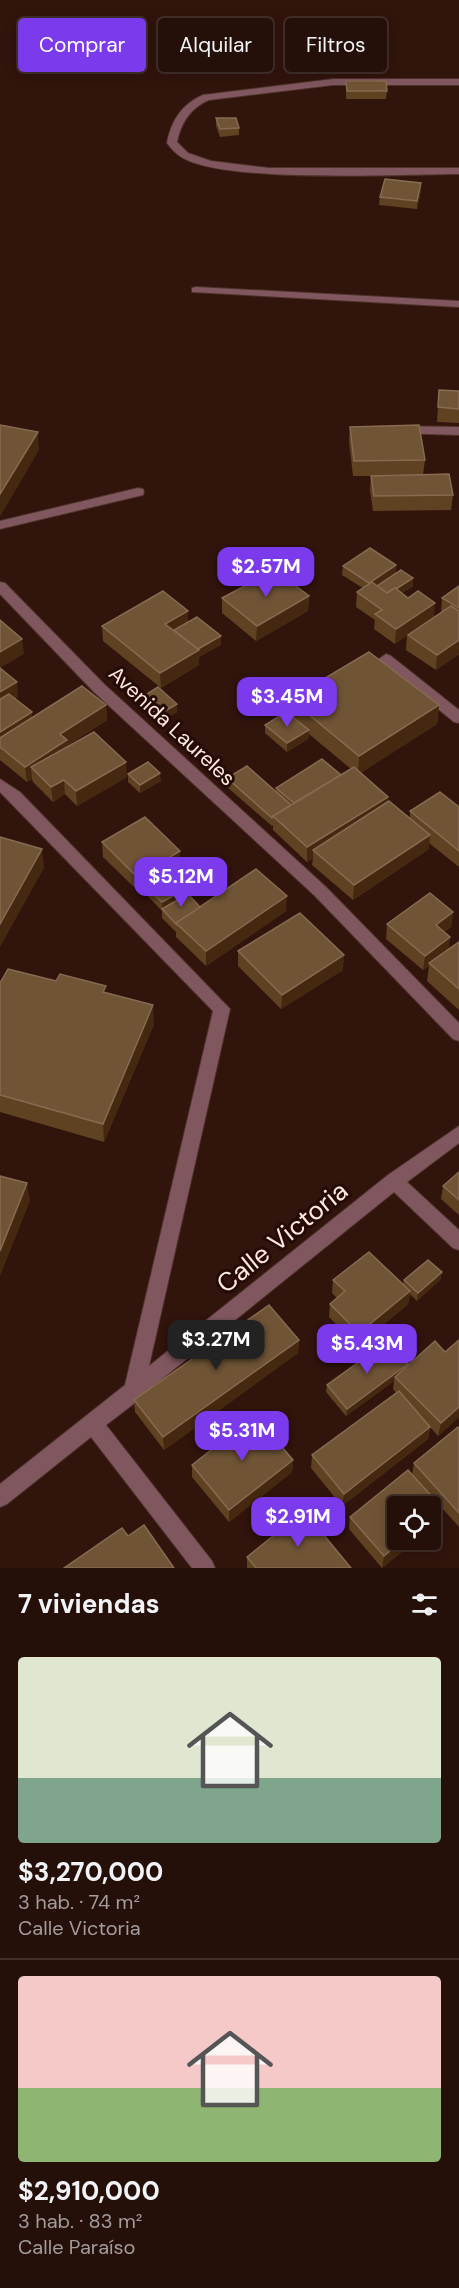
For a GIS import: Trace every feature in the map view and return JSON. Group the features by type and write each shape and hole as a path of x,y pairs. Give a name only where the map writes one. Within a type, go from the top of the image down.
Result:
{"street":[{"path":"459,82 333,82 207,97 193,102 188,107 174,130 172,143 184,155 209,164 269,171 459,171"},
{"path":"196,290 459,304"},
{"path":"388,429 459,431"},
{"path":"0,525 138,492"},
{"name":"Avenida Laureles","path":"0,586 99,688 320,891 459,1034"},
{"path":"386,659 459,718"},
{"path":"0,784 15,796 222,1009 133,1393"},
{"name":"Calle Victoria","path":"0,1497 133,1393 394,1181 459,1133"},
{"path":"394,1181 459,1242"},
{"path":"93,1424 205,1568"}],"building":[{"path":"346,81 386,81 387,91 347,91"},
{"path":"216,118 236,118 239,128 220,129"},
{"path":"385,179 421,183 417,201 380,197"},
{"path":"439,390 459,391 459,409 438,407"},
{"path":"0,425 38,432 0,494"},
{"path":"419,425 425,460 354,461 350,427"},
{"path":"449,474 453,495 374,496 371,476"},
{"path":"370,548 396,565 369,583 343,566"},
{"path":"275,570 309,596 257,626 222,598"},
{"path":"401,570 413,578 387,593 377,586"},
{"path":"372,582 387,593 395,588 408,598 418,591 435,603 396,629 375,614 382,610 357,592"},
{"path":"459,586 459,608 442,598"},
{"path":"163,591 188,611 165,624 199,650 160,673 102,626"},
{"path":"451,606 459,611 459,640 437,655 408,635"},
{"path":"197,617 221,636 198,649 174,630"},
{"path":"0,620 22,639 0,652"},
{"path":"369,652 439,705 359,756 290,699"},
{"path":"0,668 17,682 0,692"},
{"path":"82,686 106,705 60,734 67,740 25,767 0,747 0,738"},
{"path":"158,687 177,704 158,715 139,699"},
{"path":"9,694 32,712 0,732 0,699"},
{"path":"286,712 309,730 287,743 265,725"},
{"path":"94,732 126,762 76,791 64,780 51,787 31,767"},
{"path":"322,759 341,775 294,803 276,788"},
{"path":"148,762 160,773 140,785 128,774"},
{"path":"247,766 291,805 272,818 227,778"},
{"path":"354,767 388,797 307,847 273,816"},
{"path":"440,792 459,807 459,851 410,811"},
{"path":"389,801 430,835 354,885 313,850"},
{"path":"145,817 180,851 137,877 102,842"},
{"path":"0,837 42,849 0,924"},
{"path":"256,869 287,896 206,951 176,923"},
{"path":"163,871 182,891 162,902 142,883"},
{"path":"430,893 453,912 436,925 450,937 425,956 387,924"},
{"path":"188,894 200,907 176,924 162,909"},
{"path":"300,913 344,955 282,995 238,951"},
{"path":"459,942 459,989 429,963"},
{"path":"8,969 56,981 60,974 106,986 103,992 153,1005 103,1124 0,1095 0,983"},
{"path":"459,1172 459,1200 443,1186"},
{"path":"0,1176 27,1183 0,1251"},
{"path":"369,1252 410,1291 359,1333 330,1304 345,1291 333,1280"},
{"path":"428,1260 442,1272 418,1293 404,1280"},
{"path":"269,1305 299,1340 163,1437 134,1400"},
{"path":"459,1340 459,1407 441,1423 395,1377 435,1341 445,1352"},
{"path":"388,1341 408,1364 347,1409 327,1385"},
{"path":"399,1391 430,1427 344,1494 312,1455"},
{"path":"255,1415 293,1460 229,1510 192,1465"},
{"path":"459,1428 459,1513 414,1463"},
{"path":"408,1470 431,1496 387,1496 387,1550 391,1550 384,1556 350,1517"},
{"path":"304,1511 351,1568 256,1568 247,1557"},
{"path":"144,1525 174,1568 64,1568 122,1528 128,1536"}]}
